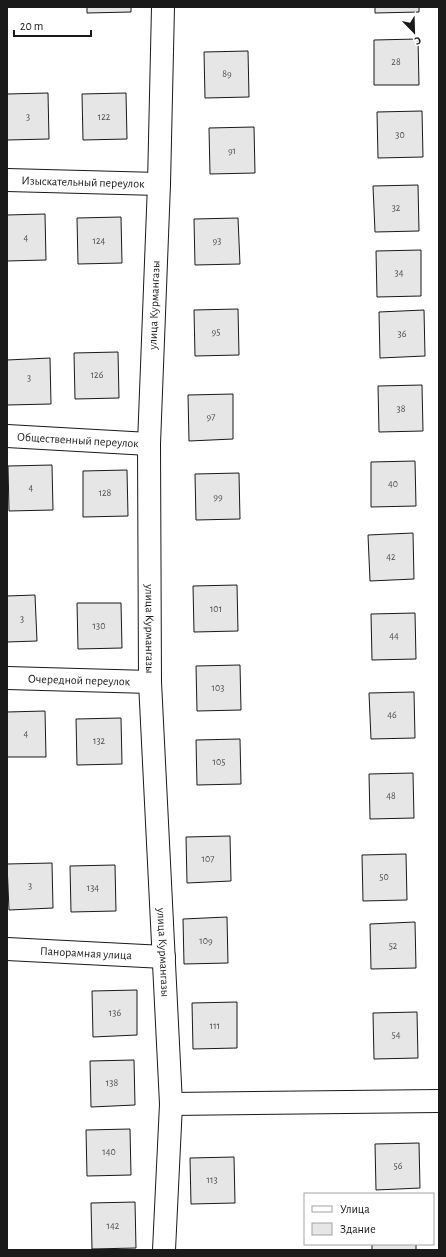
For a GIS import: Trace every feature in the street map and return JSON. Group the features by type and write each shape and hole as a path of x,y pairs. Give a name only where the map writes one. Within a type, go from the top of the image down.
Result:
{"street":[{"name":"улица Курмангазы","path":"163,7 159,184 149,444 150,682 171,1104 164,1250"},
{"name":"Изыскательный переулок","path":"7,180 159,184"},
{"name":"Общественный переулок","path":"7,436 149,444"},
{"name":"Очередной переулок","path":"7,678 150,682"},
{"name":"Панорамная улица","path":"7,949 164,957"},
{"path":"171,1104 439,1101"}],"building":[{"path":"87,7 131,7 131,12 87,13"},
{"path":"375,7 419,7 419,12 375,13"},
{"path":"418,39 419,85 374,85 374,40"},
{"path":"248,51 249,97 205,98 204,52"},
{"path":"48,93 49,139 7,140 7,94"},
{"path":"126,93 127,139 83,140 82,94"},
{"path":"422,111 423,157 378,158 377,112"},
{"path":"254,127 255,173 210,174 209,128"},
{"path":"418,185 419,231 375,232 373,186"},
{"path":"45,214 46,260 7,261 7,215"},
{"path":"121,217 122,263 78,264 77,218"},
{"path":"238,218 240,264 195,265 194,219"},
{"path":"421,250 421,296 377,297 376,251"},
{"path":"238,309 239,355 195,356 194,310"},
{"path":"424,310 425,356 380,358 379,312"},
{"path":"118,352 119,398 75,399 74,353"},
{"path":"50,358 51,404 7,405 7,360"},
{"path":"422,385 423,431 379,432 378,386"},
{"path":"233,394 233,439 189,441 188,395"},
{"path":"415,461 416,506 371,507 371,462"},
{"path":"52,465 53,510 9,511 8,466"},
{"path":"127,470 128,516 83,517 83,471"},
{"path":"239,473 240,519 196,520 195,474"},
{"path":"413,533 414,579 370,581 368,535"},
{"path":"237,585 238,631 194,632 193,586"},
{"path":"35,595 37,641 7,642 7,596"},
{"path":"77,603 121,603 122,648 78,649"},
{"path":"415,613 416,659 372,660 371,614"},
{"path":"240,665 241,710 197,711 196,666"},
{"path":"414,692 415,738 371,739 369,693"},
{"path":"45,711 46,757 7,757 7,712"},
{"path":"121,718 122,764 77,765 76,719"},
{"path":"240,739 241,784 197,785 196,740"},
{"path":"413,773 414,818 370,819 369,774"},
{"path":"230,836 231,881 187,883 186,837"},
{"path":"406,854 407,900 363,901 362,855"},
{"path":"52,863 53,908 9,910 7,864"},
{"path":"115,865 116,911 71,912 70,866"},
{"path":"227,917 228,963 184,964 183,919"},
{"path":"415,922 416,968 371,969 370,924"},
{"path":"137,990 137,1035 93,1037 92,991"},
{"path":"237,1002 237,1048 193,1049 192,1003"},
{"path":"417,1012 418,1058 374,1059 373,1013"},
{"path":"134,1060 135,1105 91,1107 90,1061"},
{"path":"130,1129 131,1175 87,1176 86,1130"},
{"path":"419,1143 420,1188 376,1190 375,1144"},
{"path":"234,1157 235,1203 191,1204 190,1158"},
{"path":"135,1202 136,1248 92,1249 91,1203"},
{"path":"372,1245 416,1245 416,1250 372,1250"}]}
